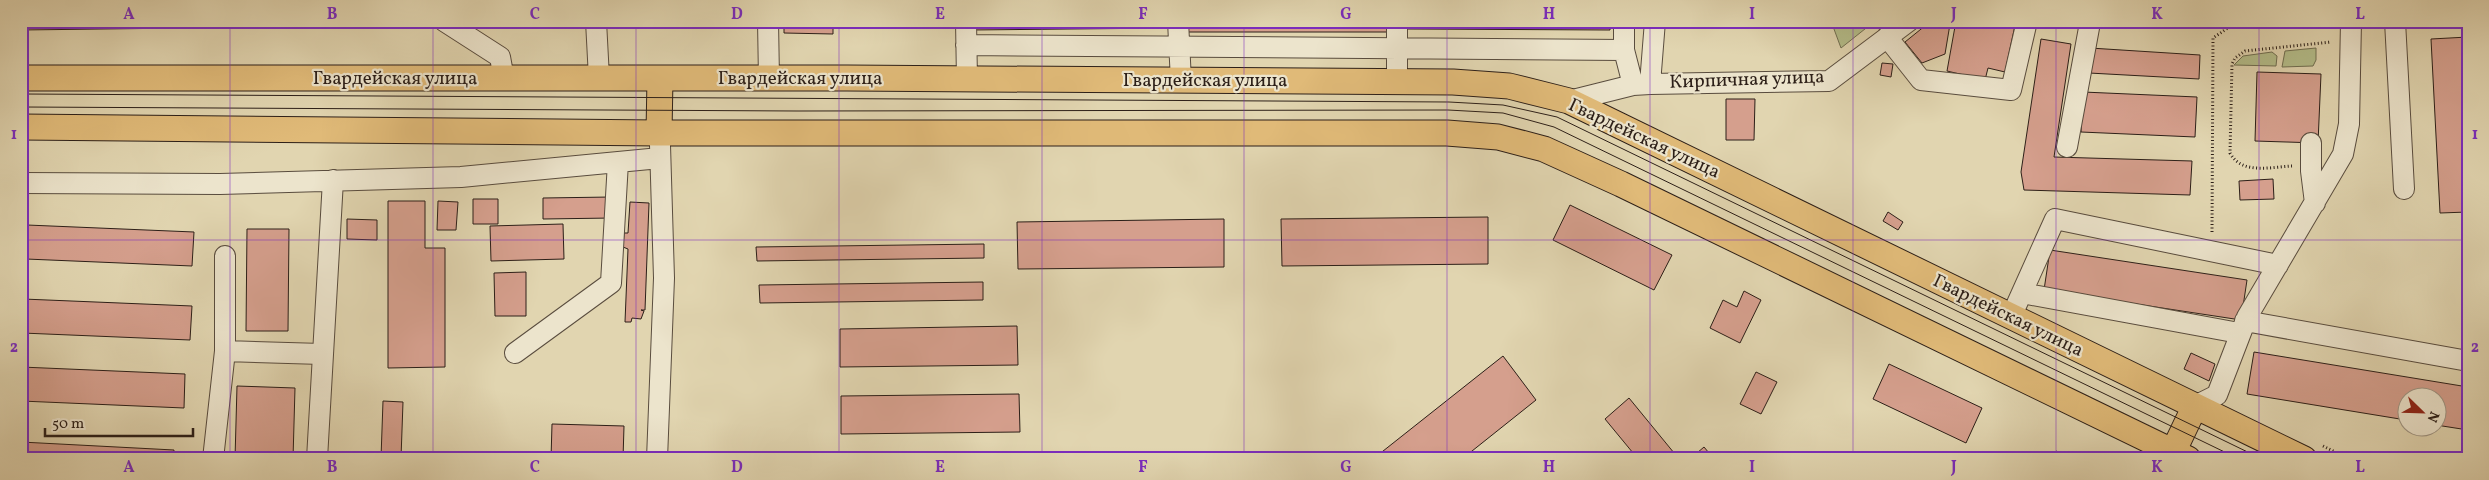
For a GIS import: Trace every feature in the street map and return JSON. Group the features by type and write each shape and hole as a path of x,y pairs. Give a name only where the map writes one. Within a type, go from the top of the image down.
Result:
{"main road":[{"name":"Гвардейская улица","path":"21,78 660,78 1452,82 1509,86 1569,101 2304,459"},
{"path":"659,133 660,78"},
{"path":"21,127 659,133 1447,133 1498,137 1544,149 1621,184 2176,456 2195,406"}],"street":[{"path":"444,21 500,57 504,79"},
{"path":"596,21 599,78"},
{"path":"768,21 769,79"},
{"path":"966,21 967,80"},
{"path":"1178,21 1181,81"},
{"path":"1397,21 1397,82"},
{"path":"1624,21 1624,50 1642,84"},
{"path":"1642,84 1655,21"},
{"name":"Кирпичная улица","path":"1569,101 1642,84 1829,81 1909,21"},
{"path":"1887,38 1921,80 2011,90 2027,21"},
{"path":"2067,148 2089,28 2088,21"},
{"path":"2395,21 2404,189"},
{"path":"2195,406 2217,395 2242,327 2338,164 2348,134 2351,30"},
{"path":"966,45 1624,50"},
{"path":"657,459 664,278 659,133"},
{"path":"2311,142 2310,165 2315,203"},
{"path":"21,183 220,184 461,176 660,158"},
{"path":"515,353 611,283 618,162"},
{"path":"317,459 333,180"},
{"path":"2011,317 2055,219 2278,265"},
{"path":"213,459 225,351 226,256"},
{"path":"2022,293 2468,361"},
{"path":"225,351 322,354"}],"path":[{"path":"2212,251 2213,38 2238,21"},
{"path":"2310,165 2249,168 2233,159 2230,153 2232,64 2235,58 2245,51 2351,30"}],"green space":[{"path":"1831,21 1875,21 1841,48"},
{"path":"2316,48 2316,60 2313,66 2282,67 2285,51"},
{"path":"2272,52 2277,56 2276,66 2234,65 2243,56"}],"building":[{"path":"21,21 347,21 347,26 21,30"},
{"path":"784,21 833,21 833,34 784,33"},
{"path":"971,21 1171,21 1171,28 971,30"},
{"path":"1188,21 1389,21 1389,32 1188,32"},
{"path":"1408,21 1610,21 1610,30 1408,29"},
{"path":"1931,21 1946,21 1950,24 1945,54 1922,63 1905,42"},
{"path":"1956,21 2016,21 2005,72 1988,68 1985,80 1947,71"},
{"path":"2468,37 2468,212 2440,213 2431,39"},
{"path":"2041,39 2071,44 2054,157 2192,161 2190,195 2024,190 2021,172"},
{"path":"2090,48 2200,55 2199,79 2089,73"},
{"path":"1882,63 1893,64 1891,77 1880,75"},
{"path":"2257,72 2321,74 2318,143 2255,141"},
{"path":"2083,92 2197,97 2195,137 2081,132"},
{"path":"1726,99 1755,99 1754,140 1726,140"},
{"path":"2273,179 2274,199 2240,200 2239,181"},
{"path":"611,197 612,218 543,219 543,198"},
{"path":"473,199 498,199 498,224 473,224"},
{"path":"388,201 425,201 425,248 445,248 445,367 388,368"},
{"path":"438,201 458,202 456,230 437,230"},
{"path":"630,202 649,203 645,310 641,310 644,311 641,319 632,318 631,322 625,322 628,249 623,247 624,233 628,233"},
{"path":"1570,205 1672,255 1654,290 1553,240"},
{"path":"1888,212 1903,222 1898,230 1883,221"},
{"path":"1488,217 1488,264 1282,266 1281,219"},
{"path":"347,219 377,220 377,240 347,239"},
{"path":"1224,219 1224,267 1018,269 1017,222"},
{"path":"563,224 564,259 491,261 490,226"},
{"path":"27,225 194,232 192,266 26,259"},
{"path":"247,229 289,229 288,331 246,331"},
{"path":"984,244 984,258 757,261 756,247"},
{"path":"2050,250 2247,280 2241,320 2044,290"},
{"path":"526,272 526,316 495,316 494,273"},
{"path":"983,282 983,300 760,303 759,285"},
{"path":"1744,291 1761,300 1740,343 1710,328 1723,300 1737,307"},
{"path":"23,299 192,306 190,340 22,333"},
{"path":"1017,326 1018,365 840,367 840,329"},
{"path":"2254,352 2468,387 2468,430 2446,427 2446,388 2396,388 2396,418 2247,394"},
{"path":"2191,353 2215,364 2209,381 2184,369"},
{"path":"1503,356 1536,400 1462,459 1373,459"},
{"path":"1889,364 1982,408 1966,443 1873,399"},
{"path":"21,367 185,374 184,408 21,401"},
{"path":"1756,372 1777,382 1761,414 1740,404"},
{"path":"237,386 295,388 293,459 235,459"},
{"path":"1019,394 1020,432 841,434 841,396"},
{"path":"1629,398 1679,459 1638,459 1605,419"},
{"path":"383,401 403,402 401,458 381,458"},
{"path":"552,424 624,426 623,459 551,459"},
{"path":"21,442 174,450 173,459 21,459"},
{"path":"1704,447 1714,459 1690,459"},
{"path":"2056,451 2075,459 2052,459"}],"tram line":[{"path":"21,94 1449,102 1503,105 1557,117 2262,459"},
{"path":"21,107 797,111 1448,110 1503,113 1554,127 2239,459"}]}
